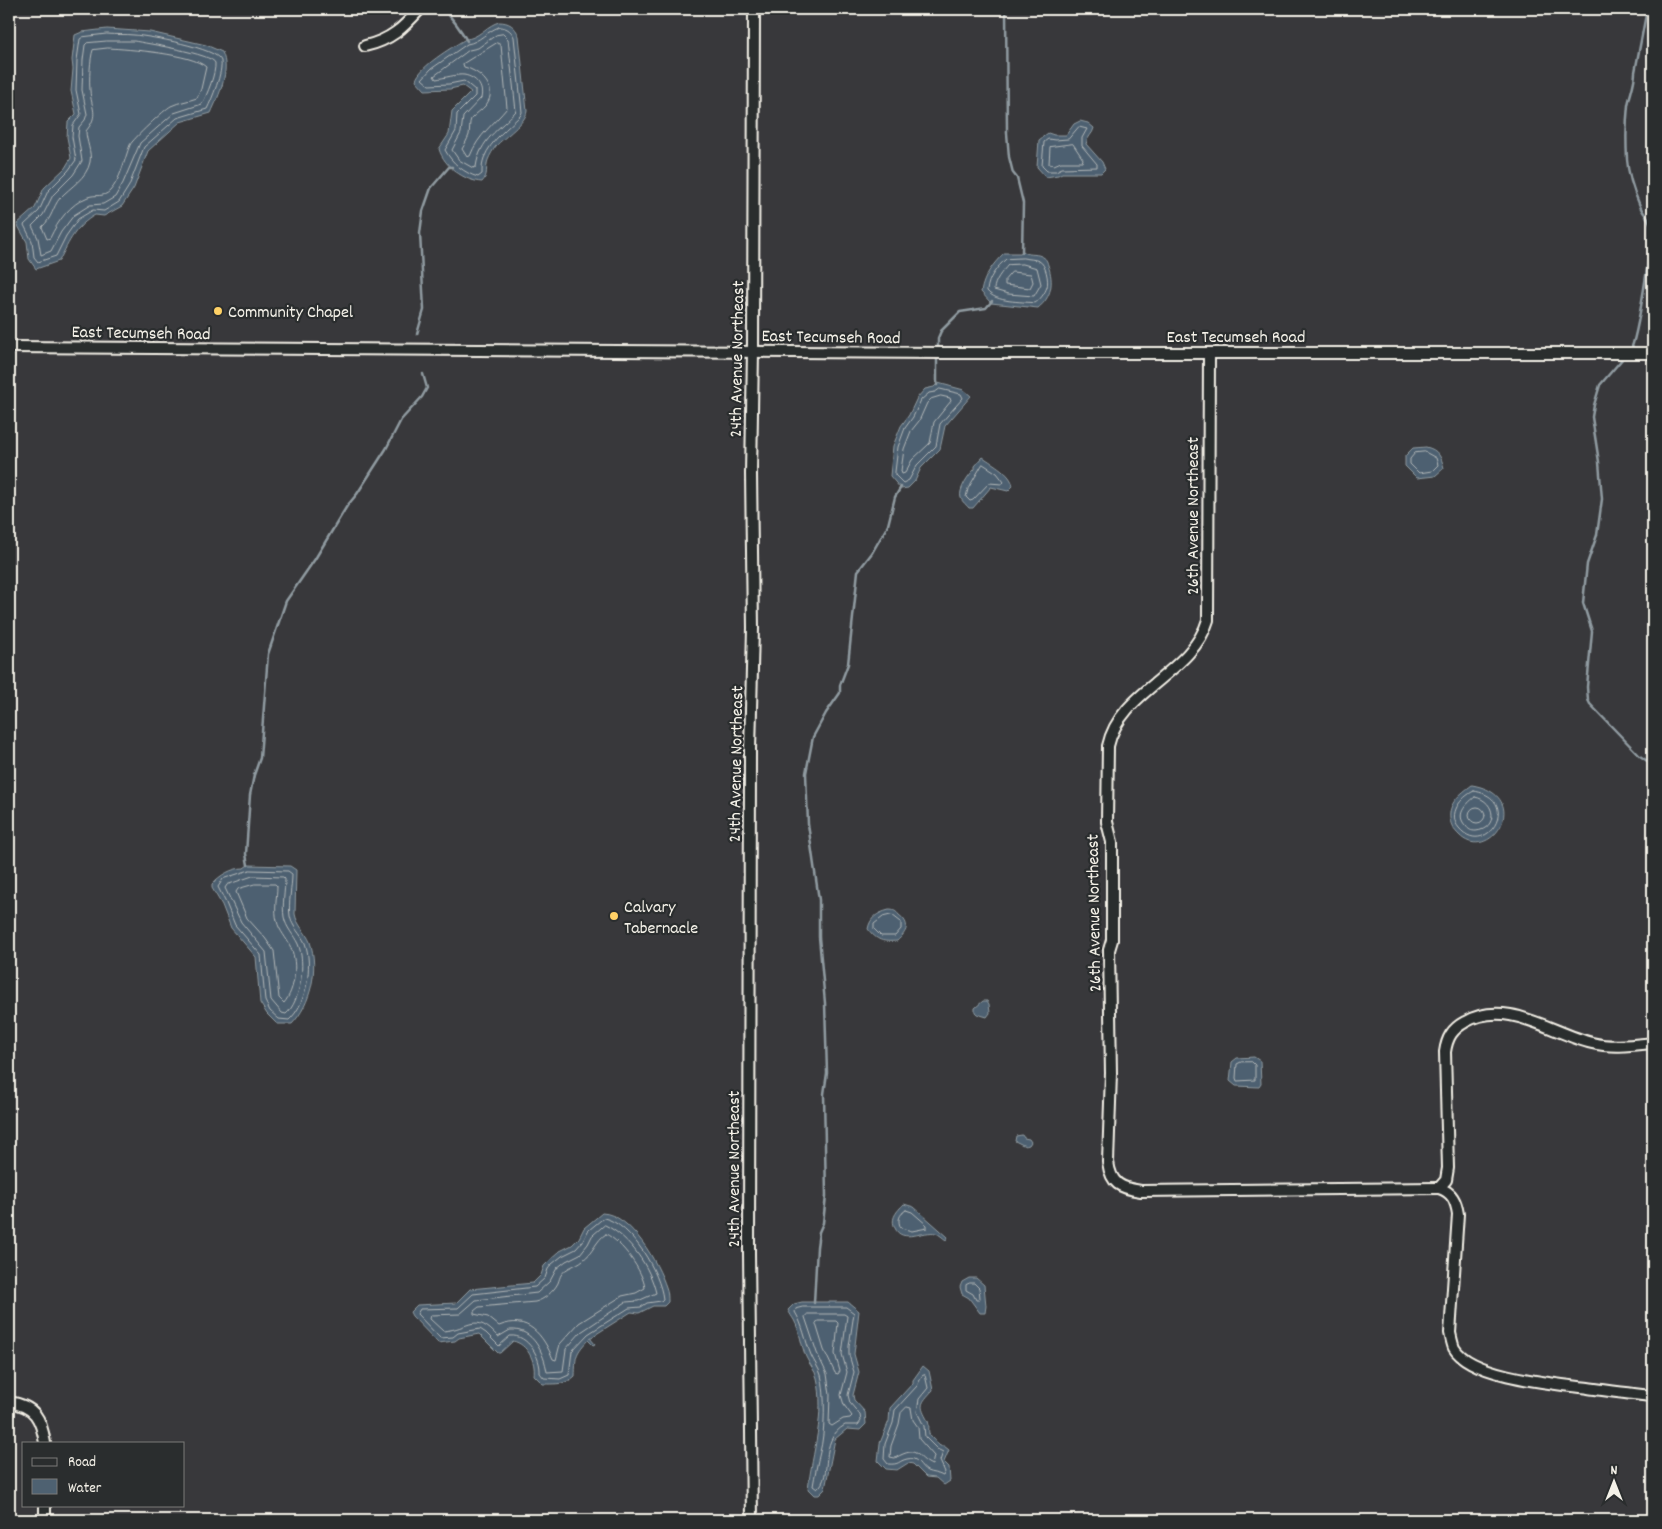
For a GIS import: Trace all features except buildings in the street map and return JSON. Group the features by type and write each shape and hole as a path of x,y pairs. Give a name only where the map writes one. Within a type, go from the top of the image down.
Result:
{"street":[{"path":"365,46 391,37 420,9"},
{"name":"24th Avenue Northeast","path":"752,1520 749,1253 754,9"},
{"name":"East Tecumseh Road","path":"9,347 922,353 1653,353"},
{"name":"26th Avenue Northeast","path":"1208,353 1208,620 1202,636 1192,650 1130,706 1118,720 1108,746 1107,822 1112,842 1112,940 1109,950 1111,1074 1109,1170 1112,1178 1123,1188 1141,1191 1440,1188"},
{"path":"1653,1043 1616,1046 1593,1043 1517,1016 1502,1013 1485,1014 1472,1018 1456,1027 1446,1043 1445,1052 1448,1168 1446,1180 1440,1188 1447,1190 1451,1195 1457,1206 1458,1214 1450,1333 1454,1349 1466,1359 1482,1368 1504,1375 1542,1383 1653,1396"},
{"path":"9,1402 25,1406 37,1416 42,1425 45,1442"},
{"path":"45,1506 45,1520"}],"water":[{"path":"499,22 511,25 519,36 527,111 526,116 519,125 496,146 487,163 486,174 482,182 468,179 456,172 445,161 439,149 449,134 452,111 471,92 463,86 450,89 425,90 416,80 423,69 444,52 465,39 475,37 491,25"},
{"path":"107,29 150,32 206,45 222,52 225,67 223,83 211,113 180,122 148,151 134,188 122,206 104,216 95,215 82,224 59,261 36,269 29,259 27,242 17,224 35,208 44,188 65,168 71,158 67,137 68,122 76,114 71,91 75,35 82,32"},
{"path":"1080,121 1088,123 1094,128 1086,144 1102,162 1105,169 1101,173 1062,173 1046,177 1037,167 1039,140 1048,133 1066,135 1074,124"},
{"path":"1023,251 1041,256 1047,261 1051,283 1049,294 1043,304 1038,308 991,303 981,292 989,271 1004,253 1020,253"},
{"path":"938,383 964,390 971,396 945,426 940,449 921,468 915,481 908,488 901,489 890,476 893,446 901,426 917,398 925,389 934,387"},
{"path":"1426,447 1438,454 1444,468 1435,476 1417,478 1405,466 1405,456 1413,448"},
{"path":"983,457 1005,473 1012,481 1013,486 1008,491 991,487 973,508 969,508 960,495 961,491 967,478"},
{"path":"1472,785 1491,792 1501,802 1504,814 1501,826 1493,836 1483,842 1471,842 1459,835 1450,821 1453,804 1459,795"},
{"path":"248,865 290,866 296,870 295,914 310,942 314,963 312,986 304,1007 292,1024 277,1024 260,1003 256,957 231,928 222,905 212,888 212,884 222,875"},
{"path":"889,910 894,911 903,918 906,925 905,931 897,941 881,940 868,929 870,922 875,916"},
{"path":"983,1001 987,1001 989,1004 990,1013 987,1017 975,1012 975,1008"},
{"path":"1254,1057 1260,1061 1261,1084 1259,1087 1236,1086 1230,1081 1232,1062 1237,1058"},
{"path":"1022,1135 1024,1138 1029,1139 1031,1142 1029,1145 1025,1146 1015,1141 1016,1136"},
{"path":"904,1204 914,1207 948,1237 946,1240 936,1233 908,1236 898,1233 893,1221 897,1212"},
{"path":"602,1213 613,1215 623,1222 642,1241 657,1265 667,1290 668,1302 664,1306 653,1306 639,1313 631,1312 590,1338 595,1344 593,1345 588,1340 580,1349 576,1360 575,1376 572,1379 560,1383 543,1384 534,1375 534,1364 530,1354 526,1349 513,1341 500,1353 479,1334 459,1338 455,1341 438,1343 412,1316 410,1312 417,1305 456,1303 470,1289 533,1283 541,1275 544,1266 560,1251 572,1245 579,1238 584,1228"},
{"path":"969,1278 976,1278 984,1285 985,1313 980,1313 969,1298 962,1294 960,1287 962,1282"},
{"path":"802,1302 848,1302 859,1311 854,1354 859,1372 853,1395 854,1400 865,1412 866,1424 860,1430 847,1429 835,1439 825,1489 819,1495 814,1495 808,1489 819,1419 819,1392 816,1375 806,1357 796,1324 788,1310 794,1304"},
{"path":"923,1366 929,1371 933,1390 925,1398 922,1405 929,1423 929,1434 940,1446 944,1446 949,1450 944,1462 949,1467 950,1481 944,1485 936,1478 926,1477 913,1464 908,1463 897,1470 886,1469 878,1461 880,1443 889,1421 890,1408 913,1383 913,1380"}],"waterway":[{"path":"443,9 467,41"},
{"path":"1006,9 1007,133 1009,157 1013,173 1017,178 1023,203 1022,252"},
{"path":"1630,351 1640,309 1651,232 1650,223 1641,208 1632,183 1628,165 1626,132 1628,105 1647,9"},
{"path":"417,334 424,310 420,233 423,211 431,188 449,167 452,167"},
{"path":"938,351 938,338 941,331 960,312 986,308 992,301"},
{"path":"937,356 937,385"},
{"path":"1624,357 1600,385 1592,417 1599,462 1602,499 1597,535 1587,564 1583,603 1592,631 1587,687 1590,704 1640,756 1653,765"},
{"path":"248,865 246,854 250,795 260,758 268,654 286,601 386,449 401,420 422,397 427,388 423,374"},
{"path":"814,1303 817,1247 819,1232 823,1223 826,1196 824,1094 827,1073 825,1003 819,937 819,900 808,824 806,773 813,737 840,693 840,685 848,664 858,571 872,553 888,525 895,497 901,487"}],"place":[{"name":"Community Chapel","path":"218,311"},
{"name":"Calvary Tabernacle","path":"614,916"}]}
